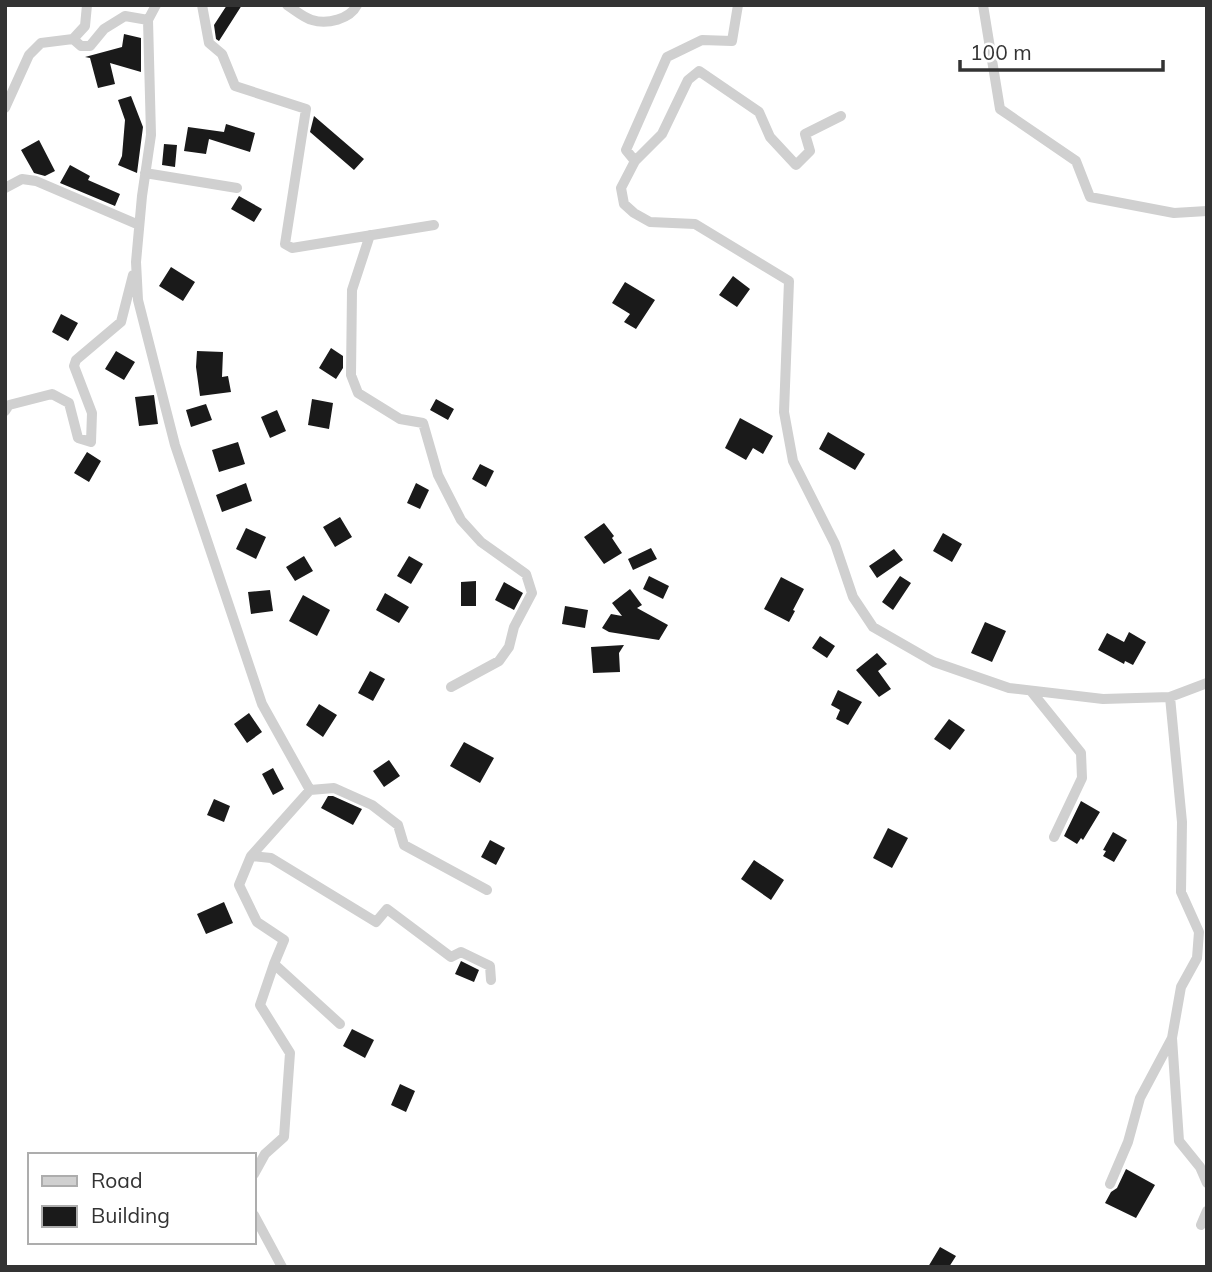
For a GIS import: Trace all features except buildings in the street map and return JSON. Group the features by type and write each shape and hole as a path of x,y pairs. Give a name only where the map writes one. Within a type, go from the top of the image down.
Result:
{"street":[{"path":"5,108 29,55 41,43 73,39 85,26 88,5"},
{"path":"156,5 148,20 151,135 136,262 138,300 180,457 262,704 310,790"},
{"path":"202,5 209,43 222,54 235,86 306,109 285,244 292,248 434,225"},
{"path":"287,5 312,21 337,20 353,13 358,5"},
{"path":"635,161 626,150 667,57 702,40 732,41 738,5"},
{"path":"983,5 1000,110 1076,161 1090,197 1174,213 1207,211"},
{"path":"73,39 81,46 90,46 104,29 125,16 148,20"},
{"path":"841,116 805,134 810,151 796,165 771,137 759,112 699,71 688,80 663,134 635,161 621,188 624,204 650,222 695,224 789,281 785,412 793,461 835,544 853,597 873,626 934,663 1009,688 1103,699 1170,697 1207,683"},
{"path":"145,173 237,188"},
{"path":"5,188 22,179 36,181 139,225"},
{"path":"370,235 352,290 351,375 358,393 400,419 423,423 438,475 461,520 481,542 526,574 532,593 514,627 509,648 499,661 451,687"},
{"path":"5,411 9,405 52,394 69,403 78,438 91,442 92,413 74,366 76,360 121,323 136,262"},
{"path":"1031,691 1081,753 1082,778 1054,837"},
{"path":"1170,697 1182,822 1181,892 1199,932 1196,958 1181,987 1172,1038 1180,1140 1200,1167 1207,1183"},
{"path":"256,1170 265,1154 284,1138 290,1054 260,1005 284,940 257,922 239,885 251,856 310,790 334,788 372,805 398,825 404,845 487,890"},
{"path":"251,856 271,858 376,922 387,909 452,957 461,953 489,966 491,981"},
{"path":"274,964 340,1024"},
{"path":"1110,1184 1128,1142 1140,1098 1172,1038"},
{"path":"1201,1226 1207,1211"},
{"path":"256,1219 282,1267"}]}
